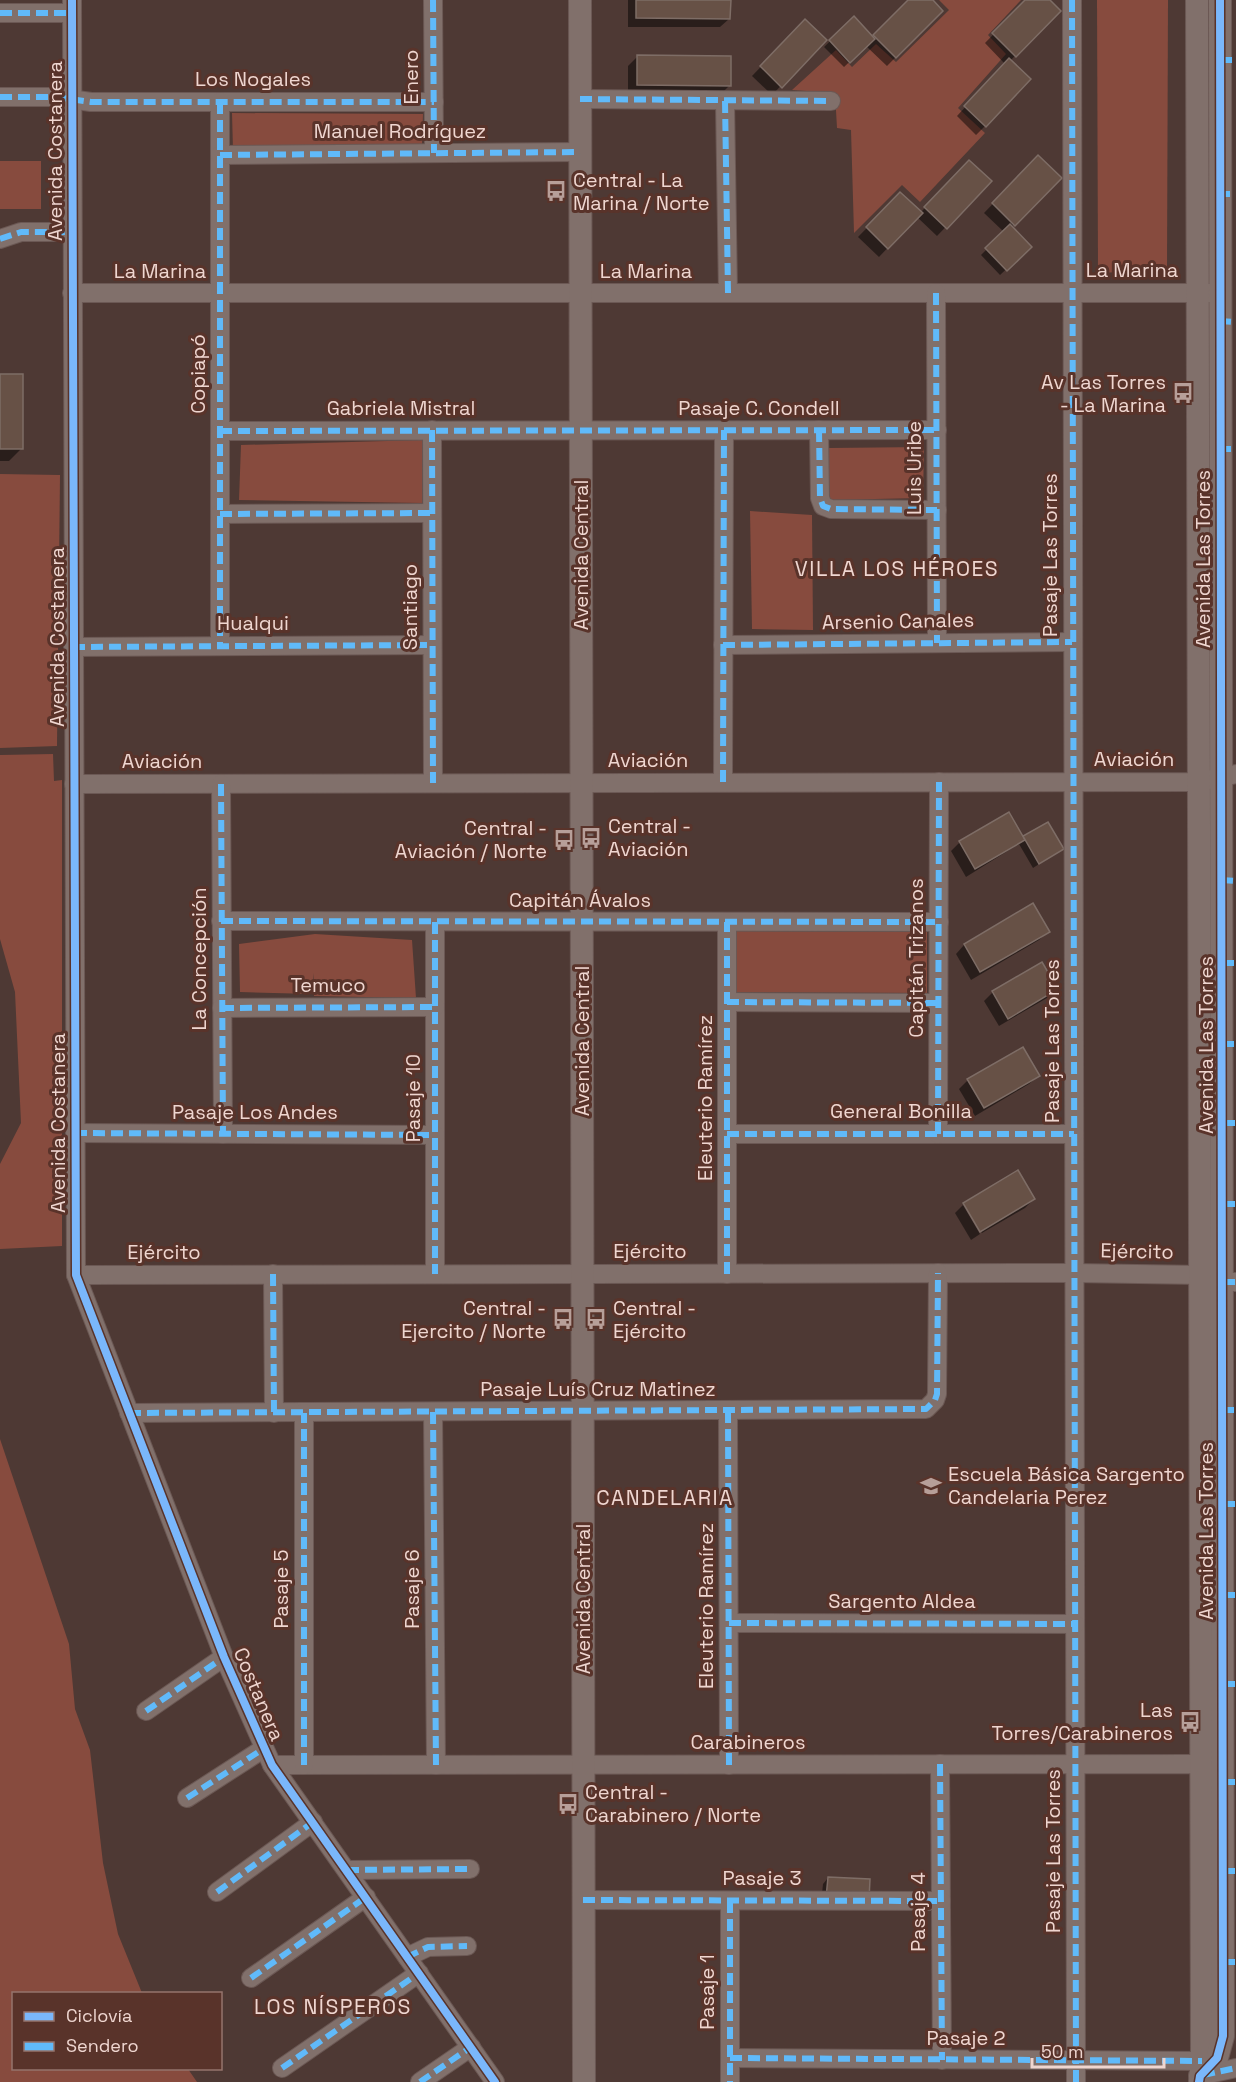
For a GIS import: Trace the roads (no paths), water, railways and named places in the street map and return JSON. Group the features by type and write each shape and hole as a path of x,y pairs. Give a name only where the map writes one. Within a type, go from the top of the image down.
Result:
{"street":[{"name":"Enero","path":"433,0 434,153"},
{"name":"Avenida Central","path":"580,0 584,2082"},
{"name":"Pasaje Las Torres","path":"1071,0 1076,2082"},
{"name":"Avenida Las Torres","path":"1197,0 1209,293 1219,778 1229,880 1230,1204 1230,1595 1227,1778 1230,1962 1222,2045 1217,2058 1201,2073"},
{"name":"Avenida Las Torres","path":"1201,2073 1201,1275 1228,587 1227,321 1209,293 1227,194 1228,60 1220,0"},
{"path":"0,13 72,6"},
{"name":"Avenida Costanera","path":"72,6 76,1275"},
{"name":"Los Nogales","path":"0,96 91,102 434,102"},
{"path":"580,99 831,101"},
{"path":"725,101 728,293"},
{"name":"Copiapó","path":"220,102 220,646"},
{"name":"Manuel Rodríguez","path":"220,155 580,152"},
{"path":"0,239 21,232 72,232"},
{"name":"La Marina","path":"72,293 1209,293"},
{"name":"Luis Uribe","path":"936,293 937,643"},
{"name":"Santiago","path":"432,430 432,783"},
{"name":"Pasaje C. Condell","path":"581,430 937,430"},
{"name":"Gabriela Mistral","path":"220,431 581,430"},
{"path":"723,430 723,783"},
{"path":"819,430 820,498 823,506 831,509 937,510"},
{"path":"220,514 432,513"},
{"name":"Arsenio Canales","path":"723,645 1072,642"},
{"name":"Hualqui","path":"73,647 432,645"},
{"name":"Aviación","path":"74,784 939,782 1219,778"},
{"name":"Capitán Trizanos","path":"938,1134 939,782"},
{"name":"La Concepción","path":"221,784 223,1134"},
{"name":"Capitán Ávalos","path":"221,921 939,922"},
{"name":"Pasaje 10","path":"435,922 435,1274"},
{"name":"Eleuterio Ramírez","path":"727,1274 728,922"},
{"path":"728,1002 938,1003"},
{"name":"Temuco","path":"222,1008 435,1007"},
{"name":"Pasaje Los Andes","path":"75,1133 435,1136"},
{"name":"General Bonilla","path":"727,1134 1074,1134"},
{"name":"Pasaje Luís Cruz Matinez","path":"129,1413 919,1410 932,1406 937,1394 938,1273"},
{"name":"Ejército","path":"76,1275 1074,1273 1201,1275 1230,1282"},
{"path":"273,1274 274,1413"},
{"name":"Costanera","path":"76,1275 263,1749 495,2082"},
{"name":"Eleuterio Ramírez","path":"728,1411 729,1765"},
{"name":"Pasaje 6","path":"433,1412 436,1765"},
{"name":"Pasaje 5","path":"304,1413 304,1765"},
{"name":"Sargento Aldea","path":"729,1623 1075,1624"},
{"path":"146,1711 225,1657"},
{"path":"187,1798 263,1749"},
{"name":"Pasaje 4","path":"940,1764 942,2060"},
{"name":"Carabineros","path":"272,1765 1200,1764 1227,1778"},
{"path":"217,1892 313,1822"},
{"path":"347,1870 470,1869"},
{"path":"251,1978 366,1897"},
{"name":"Pasaje 3","path":"583,1900 941,1901"},
{"name":"Pasaje 1","path":"729,1901 730,2082"},
{"path":"408,1957 428,1947 467,1946"},
{"path":"282,2068 418,1973"},
{"path":"420,2082 471,2047"},
{"name":"Pasaje 2","path":"730,2058 1076,2061 1201,2073 1236,2068"}],"place":[{"name":"Central - La Marina / Norte","path":"556,191"},
{"name":"Av Las Torres - La Marina","path":"1183,393"},
{"name":"Central - Aviación","path":"591,838"},
{"name":"Central - Aviación / Norte","path":"564,840"},
{"name":"Central - Ejercito / Norte","path":"563,1319"},
{"name":"Central - Ejército","path":"596,1319"},
{"name":"Escuela Básica Sargento Candelaria Perez","path":"931,1486"},
{"name":"Las Torres/Carabineros","path":"1190,1722"},
{"name":"Central - Carabinero / Norte","path":"568,1804"}],"district":[{"name":"VILLA LOS HÉROES","path":"897,568"},
{"name":"CANDELARIA","path":"665,1497"},
{"name":"LOS NÍSPEROS","path":"333,2006"}]}
